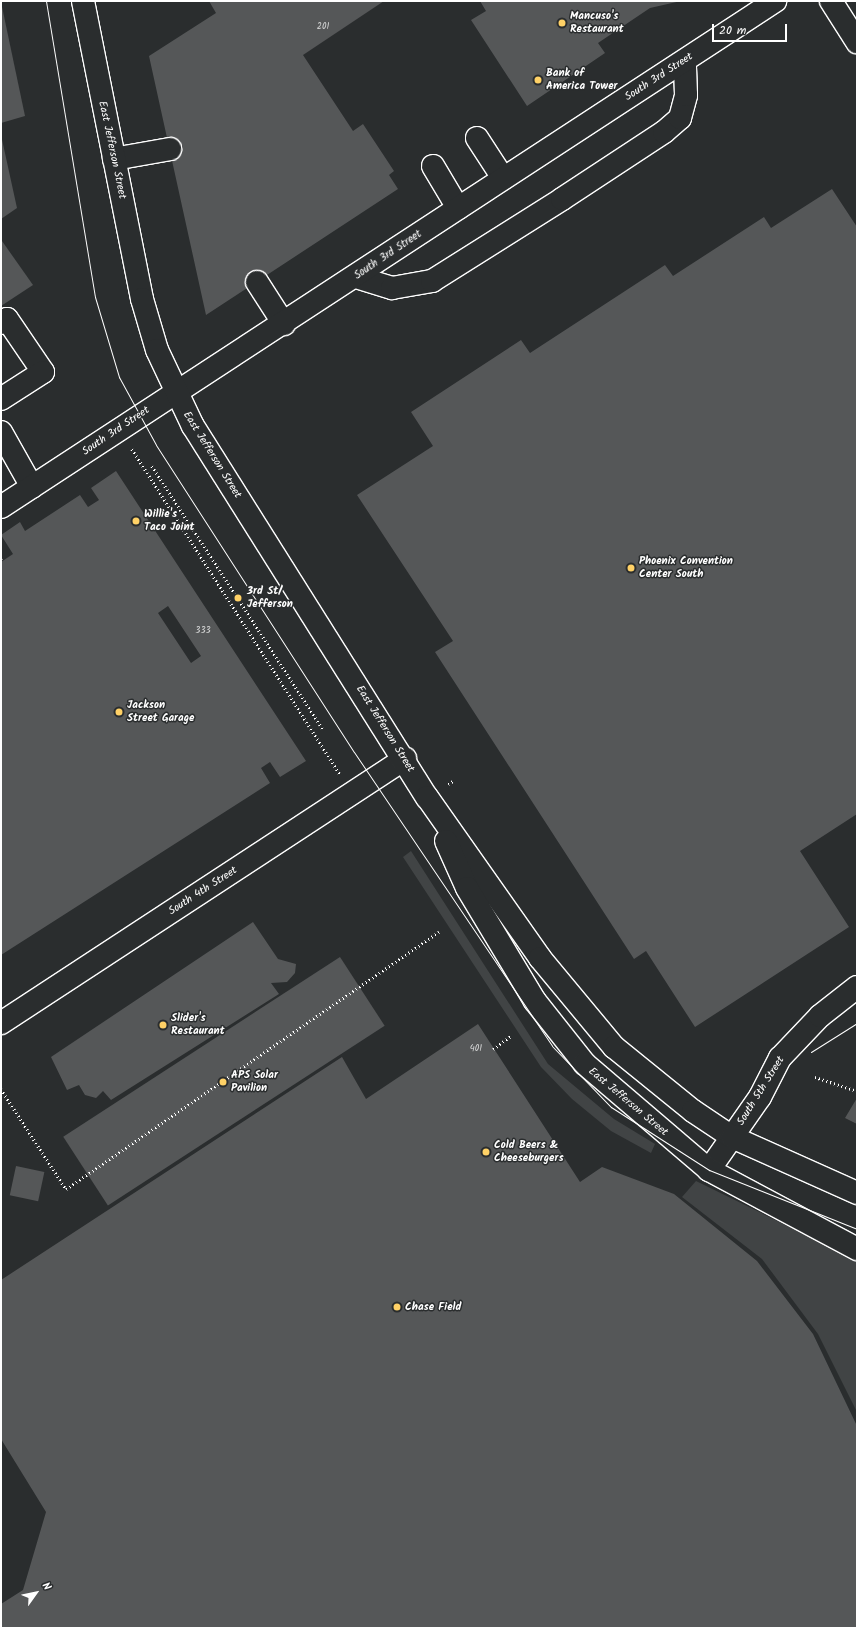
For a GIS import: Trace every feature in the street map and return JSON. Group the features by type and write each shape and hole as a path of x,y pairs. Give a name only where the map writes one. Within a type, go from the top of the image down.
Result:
{"main road":[{"name":"East Jefferson Street","path":"83,1 142,299 157,350 192,426 405,759 427,797 581,1010 614,1047 693,1111 732,1137 857,1193"},
{"name":"South 3rd Street","path":"1,508 175,391 284,324 503,178 685,61 775,1"},
{"path":"831,1 857,42"},
{"path":"356,277 392,288 432,281 538,215 664,132 680,118 686,95 685,61"},
{"path":"477,138 503,178"},
{"path":"114,159 170,149"},
{"path":"433,166 458,208"},
{"path":"257,282 284,324"},
{"path":"1,323 7,319 42,372 1,399"},
{"path":"1,432 27,490"},
{"path":"1,456 27,490"},
{"name":"South 4th Street","path":"1,1023 405,759"},
{"name":"East Jefferson Street","path":"427,797 467,888 535,1001 585,1064 709,1170 857,1249"},
{"name":"South 5th Street","path":"709,1170 760,1097 780,1058 820,1016 857,987"}],"path":[{"path":"131,447 342,777"},
{"path":"152,466 323,730"},
{"path":"448,785 453,781"},
{"path":"1,1089 66,1190 439,932"},
{"path":"493,1049 511,1036"},
{"path":"815,1077 857,1091"}],"shaded area":[{"path":"411,851 548,1064 614,1119 655,1144 651,1153 611,1131 572,1099 541,1067 403,857"},
{"path":"696,1181 857,1260 857,1412 818,1334 762,1259 682,1197"}],"building":[{"path":"209,1 384,1 303,55 353,131 363,124 394,171 389,175 398,189 206,315 149,56 216,13"},
{"name":"Bank of America Tower","path":"480,1 681,1 650,8 598,43 605,53 527,106 471,20 486,11"},
{"path":"1,2 25,116 1,123"},
{"path":"1,135 17,208 1,219"},
{"name":"Phoenix Convention Center South","path":"832,189 857,227 857,814 800,851 849,927 695,1027 646,951 634,959 435,652 453,641 357,495 433,446 411,412 521,340 530,353 665,265 673,276 764,217 771,228"},
{"path":"2,241 33,285 1,306 1,242"},
{"name":"Jackson Street Garage","path":"116,471 306,761 280,777 270,762 261,768 270,783 1,955 1,562 13,554 1,535 20,522 25,531 80,495 88,507 99,500 91,488","holes":["168,606 201,656 191,663 158,613"]},
{"name":"Slider's Restaurant","path":"253,922 278,959 296,964 295,973 287,982 271,983 279,994 111,1100 103,1091 96,1098 85,1095 79,1085 67,1090 51,1057"},
{"name":"APS Solar Pavilion","path":"340,957 385,1026 108,1206 63,1137"},
{"name":"Chase Field","path":"478,1024 580,1182 602,1167 674,1194 757,1261 813,1334 857,1426 857,1628 1,1628 1,1604 23,1590 46,1512 1,1439 1,1280 342,1057 366,1099"},
{"path":"857,1098 857,1124 845,1118"},
{"path":"16,1166 44,1172 38,1201 10,1195"}],"tram line":[{"path":"46,1 95,297 119,377 156,445 354,752 552,1046 611,1107 709,1170 857,1229"},
{"path":"811,1052 857,1023"}],"place":[{"name":"Mancuso's Restaurant","path":"562,23"},
{"name":"Bank of America Tower","path":"538,80"},
{"name":"Willie's Taco Joint","path":"136,521"},
{"name":"Phoenix Convention Center South","path":"631,568"},
{"name":"3rd St/ Jefferson","path":"238,598"},
{"name":"Jackson Street Garage","path":"119,712"},
{"name":"Slider's Restaurant","path":"163,1025"},
{"name":"APS Solar Pavilion","path":"223,1082"},
{"name":"Cold Beers & Cheeseburgers","path":"486,1152"},
{"name":"Chase Field","path":"397,1307"}]}
